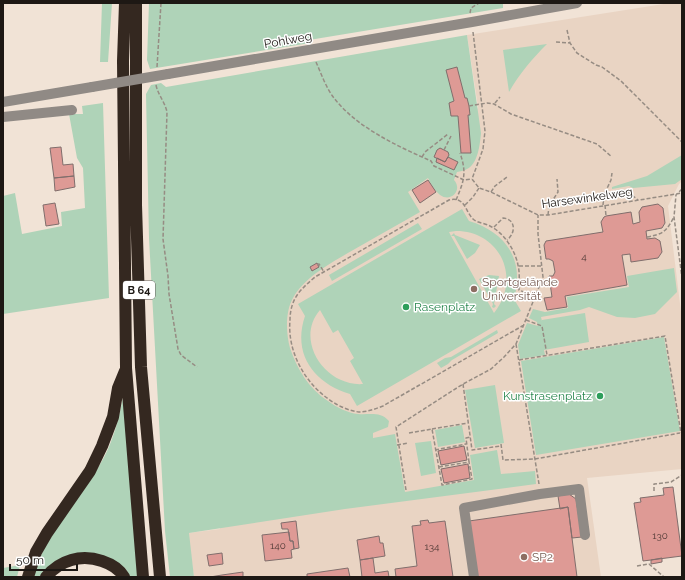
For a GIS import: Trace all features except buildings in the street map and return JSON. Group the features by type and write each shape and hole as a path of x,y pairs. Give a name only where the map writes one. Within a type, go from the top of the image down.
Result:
{"highway":[{"name":"B 64","path":"125,3 123,68 126,368 143,577"},
{"name":"B 64","path":"136,3 136,205 141,367 160,577"},
{"path":"28,577 36,552 47,533 86,477 102,446 113,417 118,388 126,368"},
{"path":"46,577 60,564 76,558 91,558 110,564 121,572 124,577"}],"street":[{"name":"Pohlweg","path":"3,102 472,22 521,8 576,3"},
{"path":"3,117 72,110"},
{"path":"474,577 464,508 540,494 579,489 585,535"}],"path":[{"path":"157,70 161,3"},
{"path":"472,179 485,140 470,10 479,3"},
{"path":"567,30 570,43 577,53 602,67 621,81 682,142"},
{"path":"556,42 570,43"},
{"path":"316,62 332,96 346,113 370,129 431,161 434,166 464,180 472,179"},
{"path":"156,84 157,90 164,100 167,112 163,239 169,294 178,349 181,355 197,367"},
{"path":"494,104 500,97"},
{"path":"469,106 494,104 511,114 597,144 612,157"},
{"path":"422,157 425,152 448,134"},
{"path":"444,150 451,136"},
{"path":"456,200 464,180 463,162 460,154"},
{"path":"606,216 604,195 611,180 612,173"},
{"path":"491,192 495,186 507,177"},
{"path":"464,205 473,197 479,188 472,179"},
{"path":"548,215 549,206 558,192 557,179"},
{"name":"Harsewinkelweg","path":"479,188 491,192 538,215 548,215 682,193"},
{"path":"682,189 676,195 674,218 682,278"},
{"path":"604,195 628,191 638,200"},
{"path":"524,325 383,406 370,411 359,412 350,410 329,400 308,380 294,355 290,340 289,326 292,304 301,290 315,278 448,200 456,200 464,205 474,219 493,228 507,240 519,266 519,290 536,297"},
{"path":"406,490 396,427 463,384 491,369 516,344 543,277 538,234 538,215"},
{"path":"493,228 503,218 508,218 512,221 514,227 513,231 507,240"},
{"path":"646,237 660,234 668,228 674,218"},
{"path":"318,265 319,264 324,272"},
{"path":"519,266 541,266"},
{"path":"526,320 542,326 547,355"},
{"path":"463,384 472,450 501,445 503,460 535,458 682,433 665,336 519,360"},
{"path":"516,344 540,494"},
{"path":"409,434 468,423"},
{"path":"432,429 442,485 472,479 466,444 466,438 470,437"},
{"path":"398,445 408,443"},
{"path":"435,450 466,444"},
{"path":"439,467 469,462"},
{"path":"654,491 654,484 671,482 682,475"},
{"path":"637,566 649,564 664,577"}],"shaded area":[{"name":"Sportgelände Universität","path":"670,3 682,3 682,181 668,206 682,320 682,469 587,478 601,577 194,577 188,533 220,529 264,327 409,160 454,180 478,107 467,35"}],"green space":[{"path":"102,3 112,3 108,62 100,62"},
{"path":"149,3 503,3 503,8 309,40 310,43 150,69 147,60"},
{"path":"467,35 481,133 478,153 474,163 466,170 457,172 454,180 457,188 452,196 444,197 440,195 428,178 408,192 420,212 334,261 306,282 290,304 287,316 288,336 290,348 296,363 304,378 315,391 346,411 358,414 375,414 386,418 389,421 388,427 373,433 373,438 395,434 405,492 474,480 470,455 497,450 501,474 535,471 536,484 345,509 189,533 194,577 170,577 165,531 149,238 146,94 151,85 161,83 166,87"},
{"path":"547,44 526,66 509,92 503,50"},
{"path":"103,103 109,298 3,314 3,196 15,193 22,234 62,226 61,212 85,208 83,168 77,158 69,114 83,114 82,106"},
{"path":"682,155 682,179 675,184 633,188 629,186 612,189 612,187 647,176"},
{"name":"Rasenplatz","path":"462,209 469,221 493,232 510,250 517,272 517,285 514,299 521,311 357,406 350,394 326,383 309,365 301,343 305,316 298,304","holes":["456,231 471,233 484,239 495,248 502,259 506,272 506,285 502,299 494,313 449,232","320,310 333,333 338,330 354,358 350,361 363,384 349,383 337,378 326,370 318,359 312,347 310,335 313,322"]},
{"path":"418,223 422,229 332,281 329,275"},
{"path":"454,233 455,235 480,245 475,253 467,259 454,236 451,236"},
{"path":"674,268 677,292 655,314 635,318 617,317 589,307 541,317 542,321 585,313 589,342 544,350 545,355 520,359 518,345 527,323 538,326 537,322 529,318 533,309 545,312 568,308 567,297 629,287 627,276"},
{"path":"489,275 499,276 494,304 496,306 494,308 492,307 493,304 479,279"},
{"path":"497,330 498,333 441,368 437,363 445,358 451,357"},
{"name":"Kunstrasenplatz","path":"664,337 680,431 536,455 521,361"},
{"path":"495,385 504,443 475,448 465,390"},
{"path":"124,393 138,577 130,577 125,568 93,554 44,570 40,577 33,577 43,551 101,463 108,449 116,428"},
{"path":"462,425 465,442 438,447 435,430"},
{"path":"431,441 436,473 421,476 415,443"},
{"path":"20,565 17,577 3,577 3,568"}],"place":[{"name":"Sportgelände Universität","path":"474,289"},
{"name":"Rasenplatz","path":"406,307"},
{"name":"Kunstrasenplatz","path":"600,396"},
{"name":"SP2","path":"524,557"}]}
